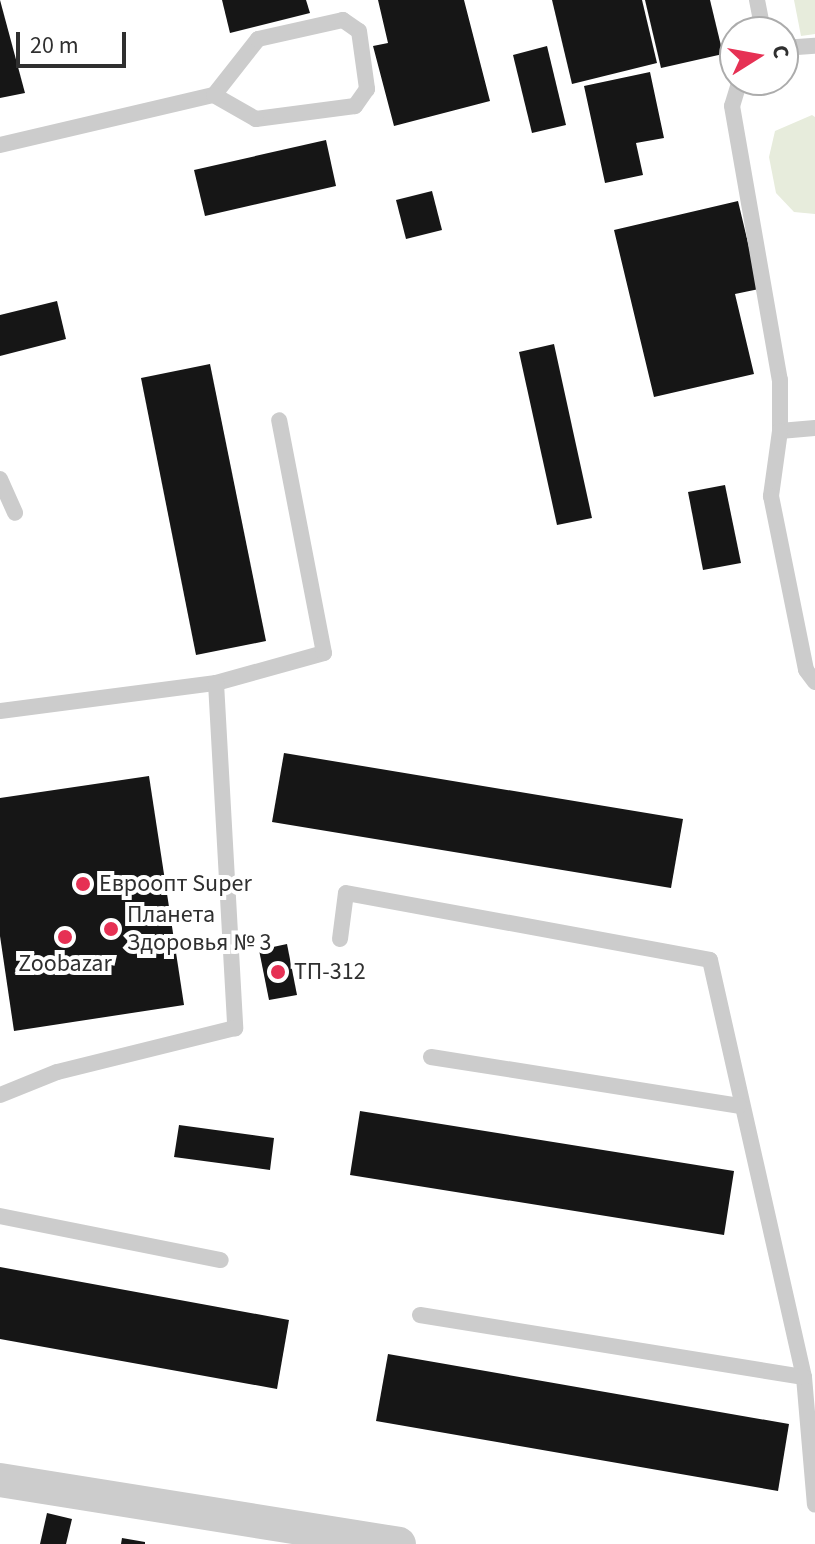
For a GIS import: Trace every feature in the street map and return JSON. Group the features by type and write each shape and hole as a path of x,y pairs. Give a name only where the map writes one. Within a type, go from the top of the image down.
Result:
{"street":[{"path":"0,1480 399,1544"}],"lane":[{"path":"0,145 214,95 258,39 343,20 359,31 367,89 355,106 256,119 214,95"},
{"path":"735,96 732,106 780,380 780,431 771,496 806,670 815,682"},
{"path":"0,711 216,683 324,653 279,420"},
{"path":"780,431 815,428"},
{"path":"0,479 15,513"},
{"path":"0,1095 57,1072 235,1028 216,683"},
{"path":"340,939 346,893 710,960 739,1106 804,1377 815,1505"},
{"path":"431,1057 739,1106"},
{"path":"0,1216 221,1260"},
{"path":"420,1315 804,1377"}],"green space":[{"path":"794,0 815,0 815,34 801,36"},
{"path":"812,115 815,117 815,214 794,212 776,193 769,157 775,131"}],"building":[{"path":"0,0 25,93 0,98"},
{"path":"222,0 306,0 310,13 230,33"},
{"path":"378,0 464,0 490,101 394,126 373,46 388,43"},
{"path":"552,0 642,0 657,63 572,84"},
{"path":"645,0 710,0 719,37 719,55 661,68"},
{"path":"547,46 566,125 532,133 513,55"},
{"path":"650,72 664,138 636,143 643,175 605,183 584,86"},
{"path":"326,140 336,186 205,216 194,170"},
{"path":"432,191 442,230 406,239 396,200"},
{"path":"738,201 759,289 735,294 754,374 654,397 614,230"},
{"path":"57,301 66,339 0,356 0,315"},
{"path":"554,344 592,518 557,525 519,352"},
{"path":"210,364 266,641 196,655 141,378"},
{"path":"725,485 741,563 703,570 688,492"},
{"path":"284,753 683,819 671,888 272,822"},
{"name":"Евроопт Super","path":"149,776 184,1005 14,1031 0,936 0,798"},
{"name":"ТП-312","path":"287,944 297,995 269,1000 259,950"},
{"path":"360,1111 734,1171 724,1235 350,1175"},
{"path":"179,1125 274,1138 270,1170 174,1157"},
{"path":"0,1267 289,1320 277,1389 0,1339"},
{"path":"388,1354 789,1424 778,1491 376,1421"},
{"path":"47,1513 72,1519 66,1544 40,1544"},
{"path":"122,1538 145,1542 145,1544 121,1544"}],"place":[{"name":"Евроопт Super","path":"83,884"},
{"name":"Планета Здоровья № 3","path":"111,929"},
{"name":"Zoobazar","path":"65,937"},
{"name":"ТП-312","path":"278,972"}]}
